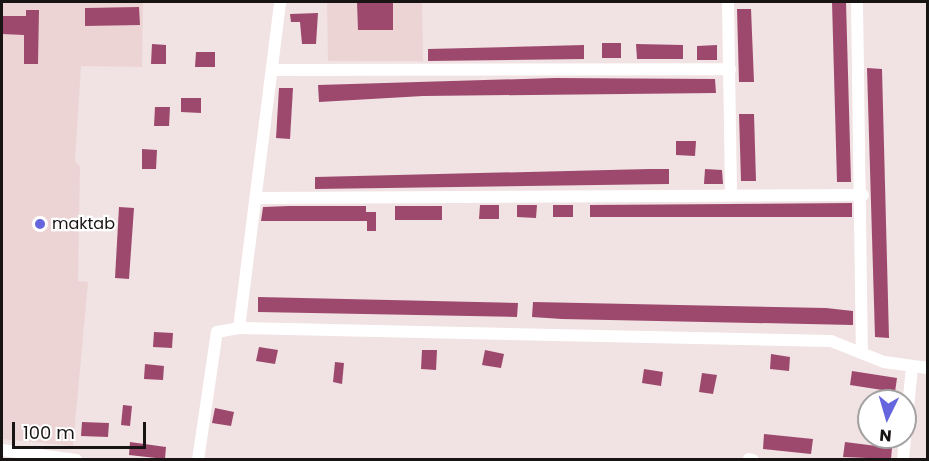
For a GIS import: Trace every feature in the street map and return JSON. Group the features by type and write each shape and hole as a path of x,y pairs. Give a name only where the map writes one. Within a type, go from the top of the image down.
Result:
{"street":[{"path":"239,328 280,2"},
{"path":"728,2 731,195"},
{"path":"857,2 864,195 862,351"},
{"path":"272,70 730,69"},
{"path":"256,198 864,195"},
{"path":"198,459 217,332 239,328 831,341 912,367 927,368"},
{"path":"903,459 912,367"},
{"path":"2,450 76,459"}],"shaded area":[{"name":"maktab","path":"2,2 143,2 142,67 81,66 75,161 80,166 78,281 88,282 73,446 2,439"},
{"path":"327,2 422,2 423,61 328,61"}],"building":[{"path":"357,2 393,2 393,30 358,30"},
{"path":"832,2 846,2 851,182 837,182"},
{"path":"139,7 140,25 85,26 85,8"},
{"path":"737,9 751,9 754,82 739,82"},
{"path":"26,10 39,10 38,64 24,64 24,35 2,34 2,16 26,16"},
{"path":"318,13 316,44 302,44 300,22 291,22 290,14"},
{"path":"602,43 621,43 621,58 602,58"},
{"path":"152,44 166,45 166,64 151,64"},
{"path":"636,44 683,45 683,59 637,59"},
{"path":"584,45 584,59 428,61 428,49"},
{"path":"717,45 717,60 697,60 697,46"},
{"path":"196,52 215,52 215,67 195,67"},
{"path":"867,68 882,69 889,338 875,337"},
{"path":"555,78 715,79 716,93 423,96 319,102 318,85"},
{"path":"279,88 293,88 290,139 276,138"},
{"path":"181,98 201,98 201,113 181,112"},
{"path":"155,107 170,107 169,126 154,126"},
{"path":"739,114 754,114 756,181 741,181"},
{"path":"676,141 696,141 695,156 676,155"},
{"path":"142,149 157,150 156,169 142,169"},
{"path":"669,169 669,184 315,189 315,177"},
{"path":"705,169 722,170 723,184 704,184"},
{"path":"852,203 852,217 590,217 590,205"},
{"path":"480,205 499,205 499,219 479,219"},
{"path":"517,205 537,205 536,218 517,217"},
{"path":"553,205 573,205 573,217 553,217"},
{"path":"366,206 366,212 376,212 376,231 367,231 367,221 261,221 263,207"},
{"path":"395,206 442,206 442,220 395,220"},
{"path":"119,207 134,208 129,279 115,278"},
{"path":"258,297 518,303 517,317 258,312"},
{"path":"533,302 826,308 853,311 853,325 532,317"},
{"path":"154,332 173,333 172,348 153,347"},
{"path":"259,347 278,350 275,364 256,361"},
{"path":"422,350 437,350 436,370 421,369"},
{"path":"485,350 504,354 501,368 482,365"},
{"path":"771,354 790,357 789,371 770,369"},
{"path":"335,362 344,363 342,384 333,382"},
{"path":"145,364 164,366 163,380 144,379"},
{"path":"644,369 663,372 661,386 642,383"},
{"path":"852,371 897,378 895,389 850,385"},
{"path":"702,373 717,375 713,394 699,392"},
{"path":"123,405 132,406 130,426 121,425"},
{"path":"215,408 234,412 231,426 212,423"},
{"path":"82,422 109,423 108,437 81,436"},
{"path":"764,434 813,439 811,454 763,449"},
{"path":"130,442 166,447 165,459 129,455"},
{"path":"845,442 857,444 857,449 892,449 891,459 843,457"}],"place":[{"name":"maktab","path":"40,224"}]}
